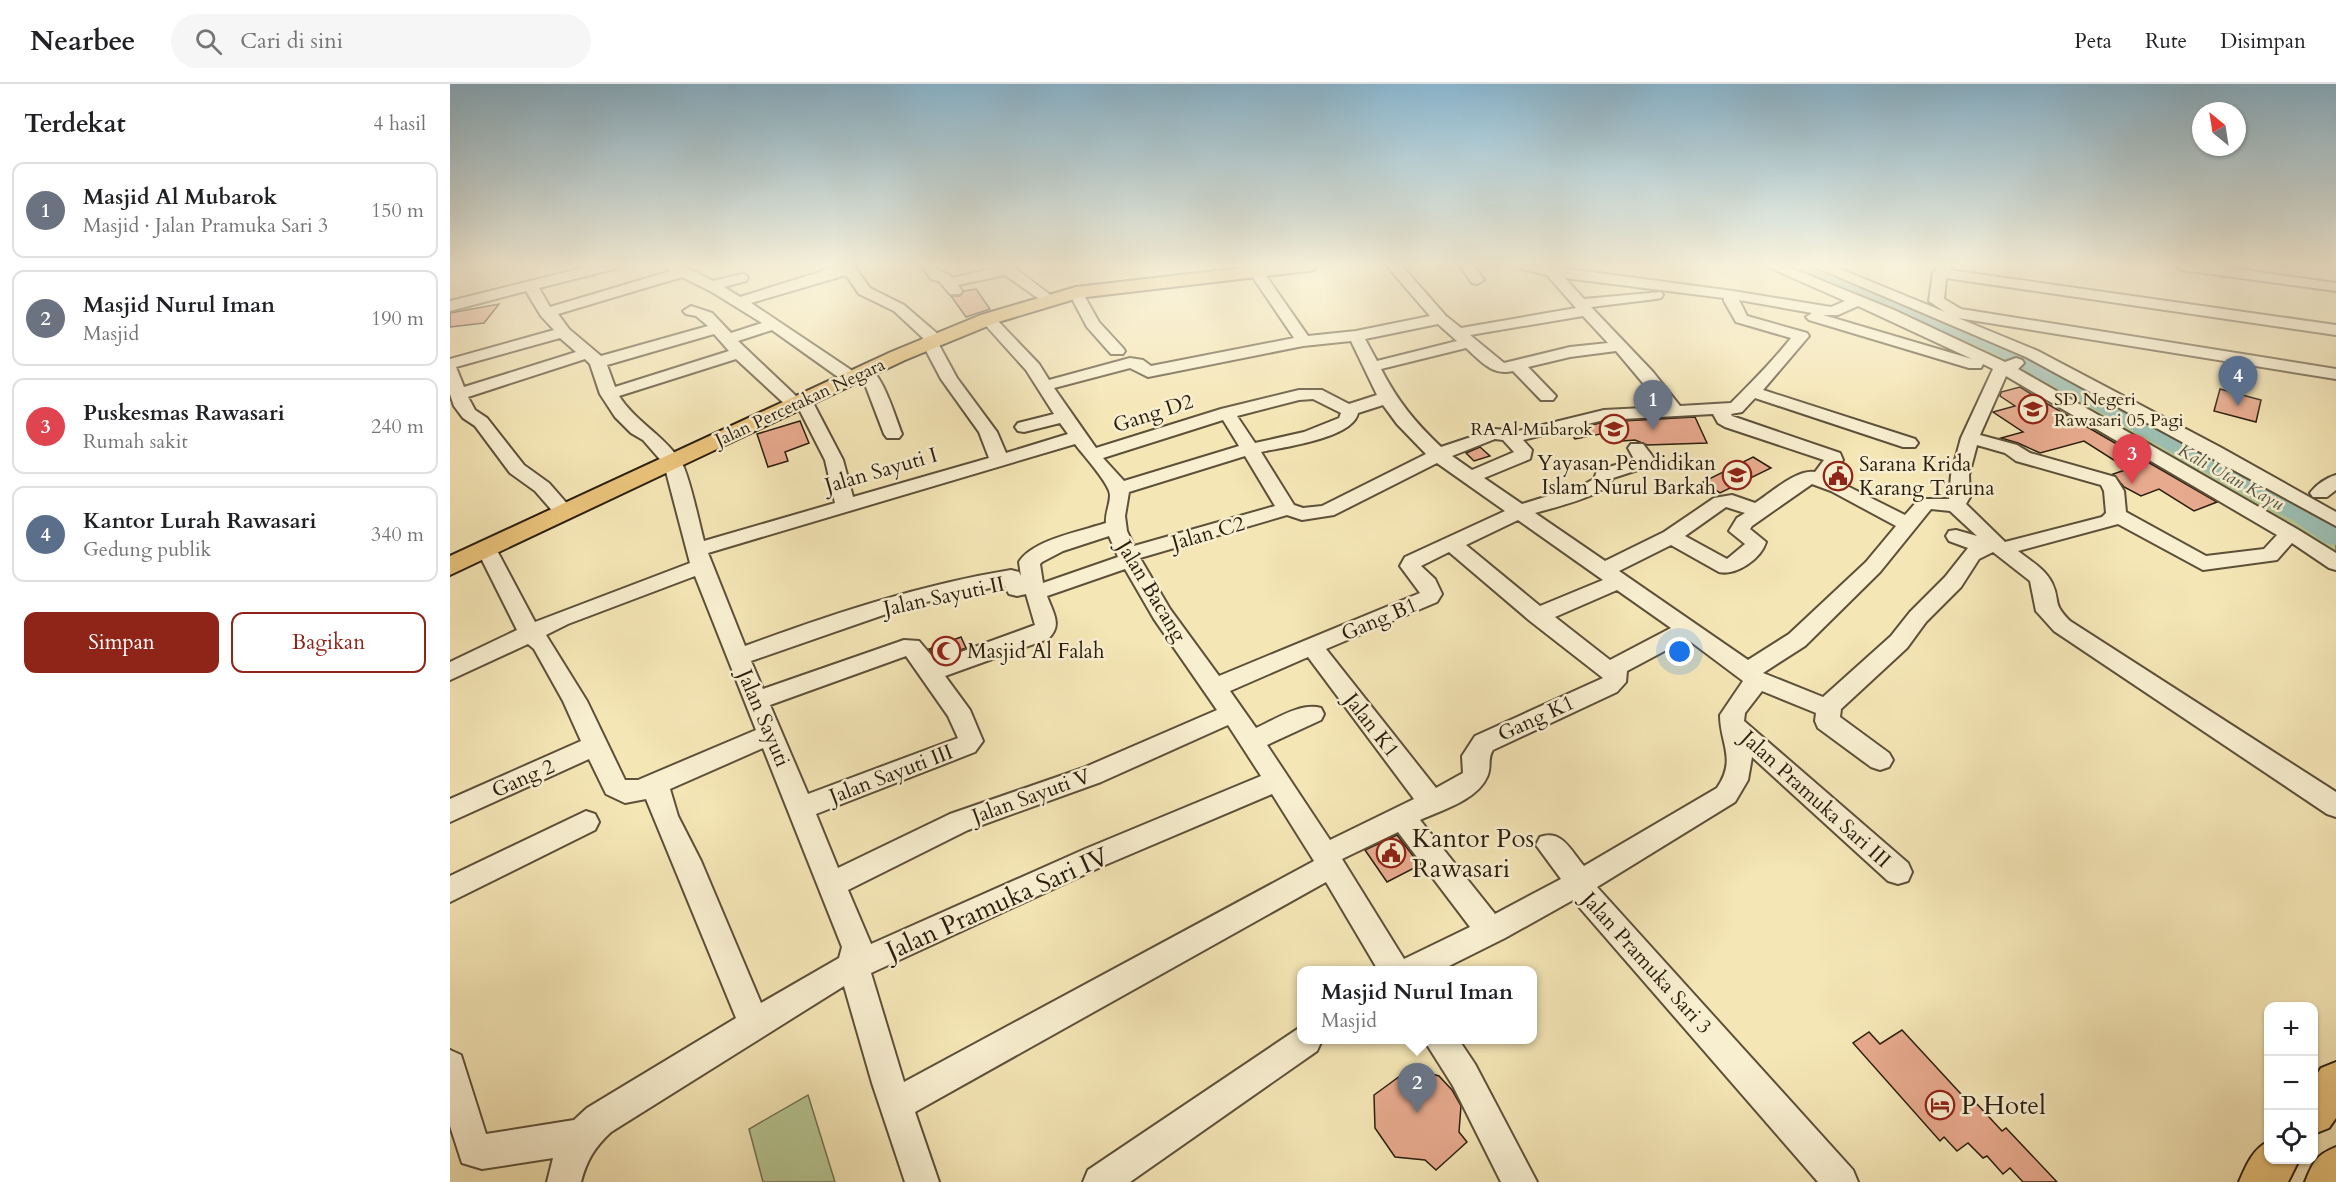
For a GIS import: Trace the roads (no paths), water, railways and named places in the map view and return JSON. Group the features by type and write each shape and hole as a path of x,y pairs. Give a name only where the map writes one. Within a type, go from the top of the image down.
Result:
{"main road":[{"name":"Jalan Percetakan Negara","path":"450,566 563,511 673,463 799,401 932,340 994,317"},
{"path":"2315,1110 2336,1083"},
{"path":"2261,1182 2274,1164"},
{"path":"2327,1182 2336,1169"}],"street":[{"path":"552,317 563,332 593,357 609,394 621,413 637,429 648,436 673,463"},
{"path":"707,317 739,352 799,401 834,459 846,506"},
{"path":"763,317 858,374 871,378 893,434"},
{"path":"909,317 932,340 949,379 988,432 1000,461"},
{"path":"1089,317 1117,351"},
{"path":"1288,317 1303,341"},
{"path":"1371,367 1462,338 1542,317"},
{"path":"1592,317 1659,387 1676,412"},
{"path":"1227,413 1287,509 1302,514 1327,511 1437,455 1495,434 1510,437 1604,416 1736,408 1800,338 1799,334 1741,320 1740,317"},
{"path":"1782,329 1792,317"},
{"path":"1827,317 1997,367 2031,355"},
{"path":"1898,317 1997,367 2289,533 2336,563"},
{"path":"1933,317 2031,355 2196,441 2336,520"},
{"path":"1983,317 2336,374"},
{"path":"2249,317 2335,331"},
{"path":"988,319 1026,359 1079,437 1114,479 1118,489 1250,450 1309,436 1341,425 1349,418 1348,410 1387,398"},
{"path":"1044,386 1130,363 1137,363 1148,372 1303,341 1356,336 1440,319 1498,367 1570,352 1619,346"},
{"path":"459,394 593,357 774,324"},
{"path":"450,364 563,332"},
{"path":"1356,336 1387,398 1403,420 1437,455 1751,675 1821,706 1829,705 1860,680 1899,642 1918,617 1953,582 1972,554 2109,521 2116,515"},
{"path":"609,394 739,352"},
{"path":"1516,365 1547,396"},
{"path":"1956,505 1960,497 1960,475 1970,438 1997,367"},
{"path":"450,371 463,406 490,433 508,460 527,479 542,487 563,511"},
{"path":"1750,392 1794,404 1851,426 1909,443"},
{"name":"Gang D2","path":"1093,455 1227,413 1308,393 1324,397 1348,410"},
{"path":"1720,409 1724,419 1731,423 1832,456 1834,460 1820,479"},
{"path":"1024,427 1065,417"},
{"name":"Jalan Sayuti I","path":"450,672 613,589 846,506 1079,437"},
{"path":"1468,478 1523,455 1523,450 1510,437"},
{"path":"1970,438 2011,449 2023,457 2108,480 2114,491 2116,515"},
{"name":"Gang B1","path":"1213,688 1429,597 1430,588 1410,566 1419,559 1518,513 1590,489 1603,482 1604,475 1640,464 1644,457 1637,448"},
{"name":"Jalan Sayuti","path":"673,463 698,558 856,947 850,970"},
{"path":"1671,537 1726,567 1736,563 1755,546 1756,542 1739,531 1744,522 1757,514 1757,510 1807,478 1820,479 1909,525"},
{"path":"2320,494 2336,481"},
{"name":"Jalan Bacang","path":"1118,489 1120,494 1115,516 1116,527 1129,558 1162,614 1233,713 1277,780 1392,966"},
{"path":"1538,616 1611,575 1721,502 1732,501 1757,510"},
{"path":"1751,675 1797,640 1873,567 1926,504 1956,505 1994,547 2038,577 2043,586 2047,611 2062,626 2336,806"},
{"name":"Jalan C2","path":"1129,558 1287,509"},
{"path":"2116,515 2203,563 2270,555 2289,533"},
{"name":"Jalan Sayuti II","path":"738,657 868,612 953,589 1011,577 1018,590 1035,589 1029,562 1031,559 1116,527"},
{"path":"1956,536 1994,547"},
{"path":"1452,544 1538,616 1613,674"},
{"path":"486,548 530,633 542,644 575,701 612,780 620,790 625,792 641,790 771,734"},
{"path":"931,672 1044,630 1046,625 1035,589 1042,590 1129,558"},
{"name":"Gang K1","path":"1328,861 1400,818 1469,784 1475,778 1477,771 1475,756 1484,742 1609,686 1614,682 1613,674 1616,667 1688,629"},
{"name":"Jalan Sayuti III","path":"756,701 908,647 914,649 965,723 970,738 969,744 801,808"},
{"name":"Jalan K1","path":"1313,647 1328,670 1432,802"},
{"path":"1734,726 1733,711 1754,687 1751,675"},
{"path":"1829,705 1827,721 1880,760"},
{"name":"Jalan Sayuti V","path":"832,884 959,822 1092,775 1233,713"},
{"path":"1251,741 1312,714"},
{"name":"Jalan Pramuka Sari III","path":"1734,726 1898,872"},
{"name":"Jalan Pramuka Sari 3","path":"1734,726 1741,759 1735,783 1725,795 1578,883 1645,964 1757,1085 1841,1182"},
{"name":"Gang 2","path":"450,811 597,745"},
{"name":"Jalan Pramuka Sari IV","path":"582,1136 599,1120 827,979 1095,857 1277,780"},
{"path":"655,784 665,816 687,861 754,1023"},
{"path":"1400,818 1407,823 1458,892 1490,930"},
{"path":"450,890 586,822"},
{"path":"1419,966 1578,883 1550,845"},
{"path":"896,1104 1328,861"},
{"path":"850,970 857,977 922,1182"},
{"path":"1100,1182 1300,1044"},
{"path":"1443,1044 1464,1075 1520,1182"},
{"path":"450,1066 458,1132 474,1151 482,1152 582,1136"},
{"path":"564,1182 570,1157 582,1136"}],"waterway":[{"name":"Kali Utan Kayu","path":"1927,317 2001,347 2304,515 2336,536"}],"place":[{"name":"Kantor Lurah Rawasari","path":"2238,406"},
{"name":"SD Negeri Rawasari 05 Pagi","path":"2033,409"},
{"name":"RA Al Mubarok","path":"1614,429"},
{"name":"Masjid Al Mubarok","path":"1653,430"},
{"name":"Yayasan Pendidikan Islam Nurul Barkah","path":"1737,475"},
{"name":"Sarana Krida Karang Taruna","path":"1838,476"},
{"name":"Puskesmas Rawasari","path":"2132,484"},
{"name":"Masjid Al Falah","path":"946,651"},
{"name":"Kantor Pos Rawasari","path":"1391,853"},
{"name":"P Hotel","path":"1940,1105"},
{"name":"Masjid Nurul Iman","path":"1417,1113"}]}
